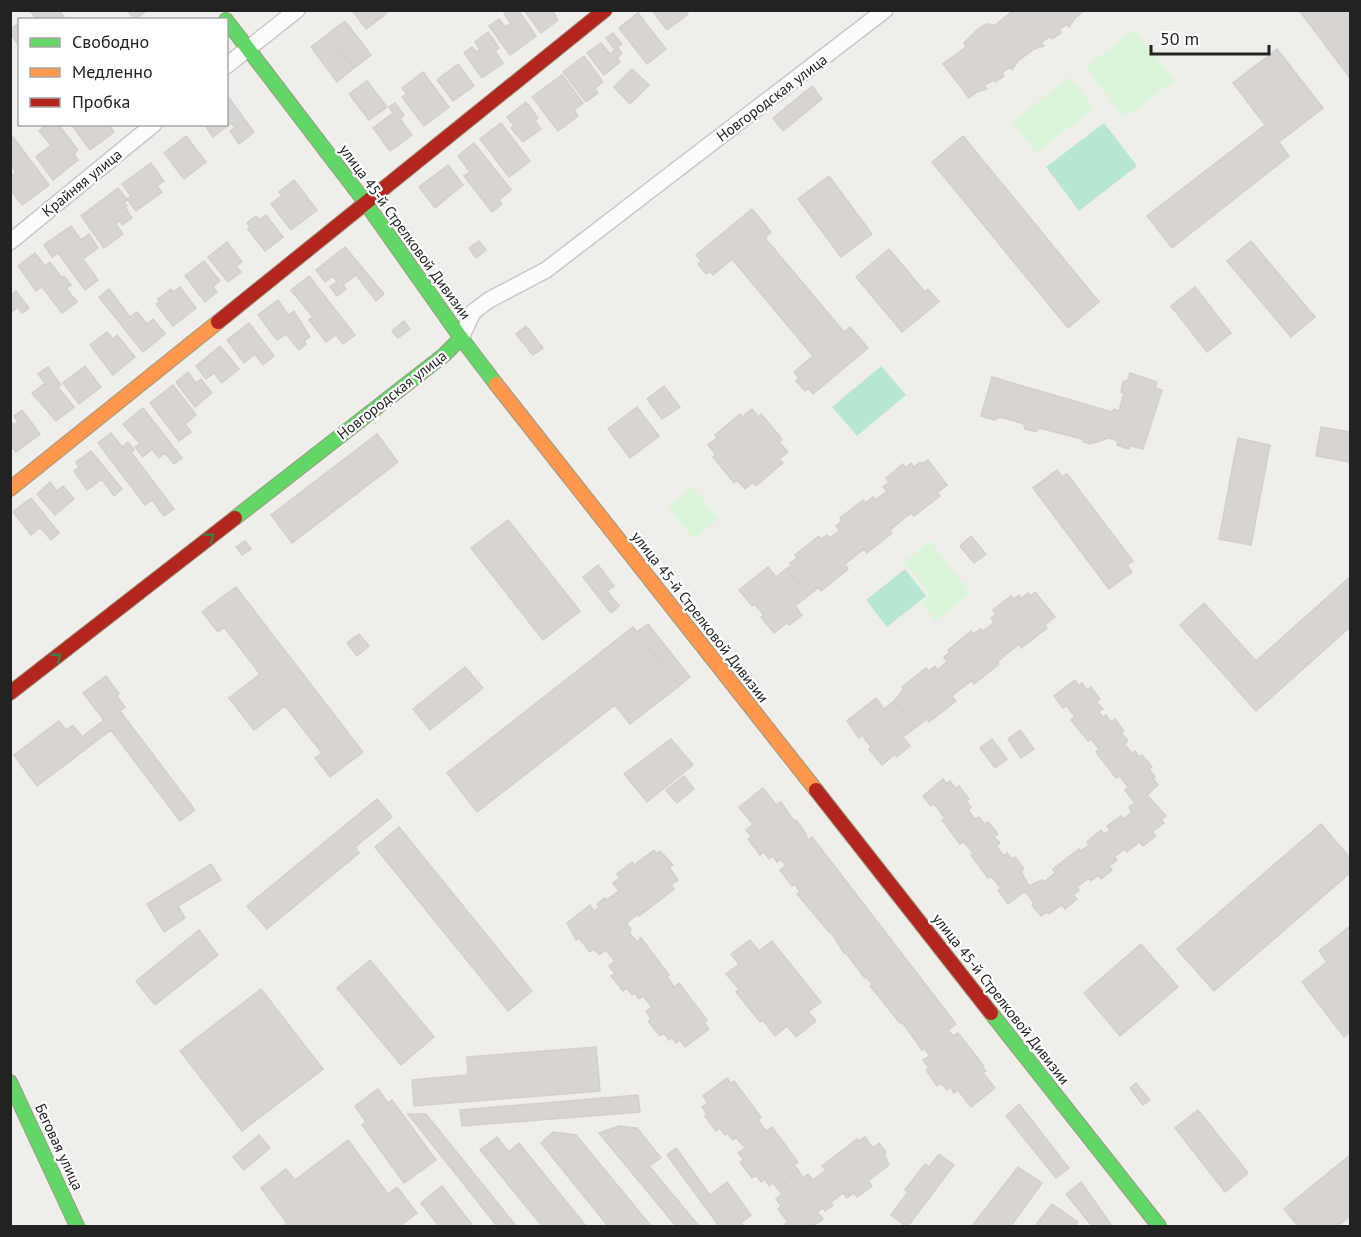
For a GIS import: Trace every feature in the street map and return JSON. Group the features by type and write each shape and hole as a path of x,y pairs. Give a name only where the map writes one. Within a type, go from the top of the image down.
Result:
{"main road":[{"path":"10,489 605,10"},
{"name":"улица 45-й Стрелковой Дивизии","path":"228,22 365,202 461,338 1158,1227"},
{"name":"Новгородская улица","path":"10,693 444,356 461,338"},
{"name":"Беговая улица","path":"10,1082 77,1227"}],"street":[{"path":"228,64 297,10"},
{"name":"Новгородская улица","path":"461,338 473,312 546,270 885,10"},
{"name":"Крайняя улица","path":"10,242 152,126"}],"green space":[{"path":"1134,29 1174,80 1124,118 1085,67"},
{"path":"1069,77 1094,108 1036,153 1012,122"},
{"path":"1104,123 1137,166 1079,211 1046,167"},
{"path":"881,366 906,395 857,436 832,407"},
{"path":"693,487 718,519 694,539 668,507"},
{"path":"930,541 971,593 935,621 921,602 930,595 904,562"},
{"path":"905,569 926,596 887,627 866,600"}],"building":[{"path":"59,10 65,18 36,18 31,12"},
{"path":"127,10 147,10 137,18 133,18"},
{"path":"352,10 385,10 387,13 366,29"},
{"path":"509,10 518,10 536,36 510,55 489,26 499,19 505,27 511,23 504,14"},
{"path":"524,10 552,10 558,20 541,33"},
{"path":"657,10 685,10 688,14 667,30 654,13"},
{"path":"1014,10 1085,10 1069,27 1067,24 1059,30 1061,33 1052,39 1050,36 1041,43 1044,46 1034,49 1018,61 1012,70 1010,67 1002,73 1004,76 984,86 987,89 969,98 943,64 966,47 964,43 979,28 987,24 995,25"},
{"path":"1299,10 1350,10 1350,78"},
{"path":"638,13 666,49 647,64 619,28"},
{"path":"345,21 371,55 354,68 328,34"},
{"path":"18,24 18,44 10,34 10,29"},
{"path":"488,32 499,48 495,51 503,63 482,78 464,53 472,47 476,52 480,50 475,42"},
{"path":"613,33 622,44 617,47 622,53 617,58 620,62 604,75 587,53 601,43 610,54 615,50 606,38"},
{"path":"328,34 354,68 337,82 311,47"},
{"path":"1277,49 1323,108 1279,142 1289,156 1172,248 1147,216 1265,125 1233,83"},
{"path":"584,56 603,82 595,88 598,93 586,102 563,72"},
{"path":"458,64 474,86 453,101 437,80"},
{"path":"632,69 649,85 630,104 614,87"},
{"path":"423,72 449,107 424,126 402,97 407,94 402,88"},
{"path":"562,75 583,103 574,110 578,116 558,131 532,97"},
{"path":"367,81 387,107 369,120 349,94"},
{"path":"812,86 822,99 783,131 773,118"},
{"path":"228,99 254,132 239,144 230,131 235,128 231,123 228,125"},
{"path":"526,102 538,118 535,121 541,129 523,142 511,128 514,126 507,117"},
{"path":"395,103 404,115 400,119 412,135 390,151 373,128 393,113 389,107"},
{"path":"501,123 530,161 509,177 480,139"},
{"path":"45,126 60,126 78,150 74,154 78,160 53,180 36,157 51,145 39,131"},
{"path":"72,126 110,126 114,132 90,150"},
{"path":"205,126 227,126 213,137"},
{"path":"186,136 206,162 184,179 164,153"},
{"path":"963,136 1099,302 1068,328 932,162"},
{"path":"13,137 49,185 22,205 10,189 10,183 14,180 11,176 16,172 10,164 10,139"},
{"path":"474,143 511,190 499,200 502,204 492,212 464,176 470,172 458,156"},
{"path":"151,163 164,181 157,186 162,192 136,211 127,199 131,196 122,184"},
{"path":"448,165 463,185 435,208 419,187"},
{"path":"829,176 872,234 841,257 798,199"},
{"path":"294,180 317,210 291,230 271,204 282,195 279,192"},
{"path":"118,188 127,200 124,202 127,206 125,207 132,218 122,225 120,221 116,224 123,234 104,248 81,216"},
{"path":"752,209 771,232 765,238 844,332 850,327 868,348 813,394 808,388 805,391 796,381 799,378 794,372 813,356 732,259 713,275 710,271 706,274 698,264 701,261 696,255"},
{"path":"266,215 283,237 265,251 248,229 250,227 247,223 256,216 259,220"},
{"path":"71,226 81,240 89,234 98,248 83,259 98,280 85,290 58,253 52,257 44,245"},
{"path":"479,241 486,250 476,258 469,248"},
{"path":"1251,241 1315,317 1291,337 1227,261"},
{"path":"227,242 242,262 236,266 241,272 228,282 208,257"},
{"path":"345,247 384,294 376,301 356,275 343,285 346,289 337,296 330,287 337,282 333,276 325,282 316,270"},
{"path":"889,249 925,292 928,289 939,302 902,332 856,277"},
{"path":"35,253 45,266 50,262 62,278 64,276 71,285 66,288 77,302 62,313 42,287 36,291 18,266"},
{"path":"204,261 220,281 213,287 217,292 205,302 185,276"},
{"path":"309,276 355,335 343,344 336,335 326,342 309,320 313,317 291,290"},
{"path":"180,287 196,308 173,326 156,304 160,302 158,299 171,289 173,292"},
{"path":"1195,287 1231,333 1207,352 1171,306"},
{"path":"109,289 130,317 137,312 147,324 153,319 165,334 143,352 99,297"},
{"path":"16,291 29,308 22,313 18,307 10,313 10,296"},
{"path":"278,300 288,315 294,311 310,337 304,341 306,344 299,350 286,334 277,340 258,315"},
{"path":"404,321 410,329 398,338 392,331"},
{"path":"249,323 274,356 263,365 255,354 244,363 227,340"},
{"path":"526,326 543,348 533,355 516,334"},
{"path":"107,332 113,339 117,335 135,357 113,375 90,345"},
{"path":"220,346 239,369 222,383 214,373 206,379 196,366"},
{"path":"85,366 101,387 79,404 63,383"},
{"path":"48,367 61,385 58,387 74,407 56,421 32,393 45,383 38,374"},
{"path":"188,372 196,383 201,379 212,393 195,407 176,382"},
{"path":"1130,373 1157,382 1155,388 1162,390 1143,449 1132,446 1128,449 1117,445 1118,441 1109,438 1090,444 1083,442 1082,439 1039,428 1036,432 1025,429 1024,424 1000,417 994,420 981,416 992,377 1112,412 1114,409 1119,411 1124,393 1121,392 1123,382 1128,380"},
{"path":"173,385 196,415 185,424 191,432 179,441 150,403"},
{"path":"664,386 680,407 662,419 647,399"},
{"path":"637,407 659,436 630,458 608,429"},
{"path":"143,408 182,458 174,464 165,453 159,458 152,449 143,457 135,447 140,444 123,424"},
{"path":"752,409 758,417 761,414 782,439 779,442 788,452 779,459 783,463 756,486 753,482 745,489 737,480 734,483 713,457 716,455 708,445 717,438 715,435 740,414 742,417"},
{"path":"22,410 40,434 16,452 10,445 10,421 14,425 18,422 14,416"},
{"path":"1321,427 1350,432 1350,462 1316,456"},
{"path":"111,433 122,447 128,442 134,450 131,452 174,509 164,516 152,500 145,505 98,443"},
{"path":"377,434 398,462 292,543 271,515"},
{"path":"1238,438 1270,445 1251,545 1219,539"},
{"path":"91,451 122,489 114,496 102,479 87,490 74,471 79,467 76,462"},
{"path":"928,460 947,485 937,493 940,496 914,516 911,513 890,530 892,533 867,553 864,549 845,564 848,569 821,591 819,587 808,596 786,569 797,558 795,555 819,536 821,539 827,535 830,538 840,530 836,526 842,521 840,518 863,500 866,503 873,497 875,500 887,491 883,487 889,482 886,478 903,464 906,468 911,463 914,467"},
{"path":"1057,470 1062,477 1067,474 1133,561 1127,565 1132,572 1109,589 1033,488"},
{"path":"50,482 57,491 63,486 74,499 55,515 37,494"},
{"path":"31,498 59,533 51,540 40,527 31,535 13,512"},
{"path":"508,520 580,611 543,640 471,548"},
{"path":"971,536 986,554 974,563 960,546"},
{"path":"245,541 251,549 242,555 236,547"},
{"path":"598,565 614,586 607,591 619,606 611,613 583,577"},
{"path":"768,567 776,577 786,569 808,596 795,606 802,615 774,633 761,617 764,615 754,604 752,606 739,590"},
{"path":"1350,577 1350,627 1256,711 1180,625 1204,603 1256,661"},
{"path":"236,587 363,752 330,777 315,758 322,753 285,706 254,730 229,698 260,674 224,627 218,632 202,612"},
{"path":"1035,592 1055,617 1045,625 1047,628 1021,648 1019,644 974,684 972,680 952,696 956,701 929,722 927,719 915,728 894,701 904,689 902,687 926,668 929,671 935,666 937,670 947,662 944,657 950,652 948,650 971,631 973,634 981,629 983,631 994,623 991,618 996,614 993,610 1011,596 1014,599 1019,595 1021,599 1028,593 1030,596"},
{"path":"648,624 690,677 679,686 637,632"},
{"path":"633,627 679,686 630,724 615,705 477,812 447,773"},
{"path":"359,634 369,646 357,656 347,643"},
{"path":"465,667 483,688 430,730 413,709"},
{"path":"106,676 125,707 120,711 195,810 180,821 111,730 37,786 14,755 59,721 66,730 73,725 82,737 104,720 83,693"},
{"path":"1075,680 1079,686 1082,683 1087,690 1091,687 1100,699 1096,702 1103,709 1099,712 1103,718 1106,715 1111,722 1115,719 1124,731 1121,733 1128,741 1124,744 1132,753 1135,751 1139,757 1142,755 1152,767 1149,769 1158,785 1147,795 1166,816 1161,820 1164,823 1152,832 1156,836 1143,846 1139,842 1127,852 1125,849 1114,857 1117,860 1109,866 1112,870 1101,879 1098,875 1091,881 1089,878 1077,887 1079,890 1073,895 1077,899 1065,909 1062,905 1049,914 1047,911 1041,916 1025,891 1008,904 998,890 1001,888 991,876 988,878 971,855 973,853 963,841 960,844 942,820 945,818 934,804 931,806 923,796 943,779 947,784 950,781 956,789 959,786 969,799 966,801 971,807 968,810 975,819 979,817 984,824 988,822 998,834 994,837 1000,843 996,846 1004,856 1007,853 1012,859 1015,857 1024,869 1021,871 1029,886 1042,880 1044,882 1055,873 1053,869 1079,849 1081,851 1089,845 1087,842 1101,830 1104,834 1110,830 1107,826 1121,816 1123,819 1132,812 1129,807 1135,803 1125,790 1128,787 1120,776 1116,778 1096,752 1099,749 1091,739 1088,741 1071,720 1075,717 1066,705 1063,708 1054,696"},
{"path":"876,698 884,709 894,701 915,728 903,737 910,746 897,757 895,754 882,765 869,749 871,747 862,735 859,738 847,721"},
{"path":"1020,730 1034,749 1021,758 1008,739"},
{"path":"671,739 693,765 647,802 624,774"},
{"path":"992,739 1007,759 995,768 980,748"},
{"path":"684,776 694,789 677,803 666,790"},
{"path":"763,788 776,805 781,802 809,840 812,837 956,1024 948,1030 953,1036 958,1033 983,1065 986,1071 983,1073 995,1088 971,1107 958,1090 954,1093 950,1087 947,1090 941,1083 937,1086 926,1070 929,1068 923,1060 930,1056 924,1048 922,1050 902,1022 900,1023 870,986 872,984 866,976 865,978 844,953 830,931 797,894 800,892 795,884 792,886 780,870 786,866 781,859 777,862 773,856 769,859 764,852 760,855 748,839 752,837 746,830 753,824 739,807"},
{"path":"377,799 392,817 355,847 359,853 267,929 247,906"},
{"path":"1321,824 1350,858 1350,873 1214,991 1177,949"},
{"path":"399,827 532,991 508,1011 375,847"},
{"path":"654,850 657,854 660,851 673,865 669,867 678,880 671,885 674,889 627,923 631,930 629,932 637,942 641,938 669,975 667,977 674,987 679,983 707,1020 704,1022 709,1029 685,1047 680,1040 676,1043 672,1037 669,1040 664,1033 660,1036 648,1021 651,1019 646,1011 652,1007 643,996 639,999 627,988 623,991 611,976 615,974 609,966 615,961 606,950 599,955 594,949 590,952 579,938 576,940 567,923 590,905 594,911 599,907 597,904 619,891 613,883 620,878 617,874 632,862 634,865"},
{"path":"211,864 221,880 178,906 185,918 164,932 147,904"},
{"path":"1350,926 1350,1032 1344,1037 1302,982 1327,962 1319,951"},
{"path":"199,930 218,955 155,1005 136,981"},
{"path":"750,940 759,951 772,941 821,1002 808,1012 816,1021 796,1037 787,1026 775,1036 763,1020 760,1022 736,992 739,989 726,974 739,964 731,954"},
{"path":"1141,944 1178,987 1120,1036 1084,993"},
{"path":"370,960 434,1037 401,1065 337,988"},
{"path":"261,989 323,1069 242,1131 180,1051"},
{"path":"596,1047 600,1091 414,1106 412,1080 468,1075 467,1057"},
{"path":"727,1078 731,1083 734,1081 761,1117 758,1120 766,1131 772,1127 798,1162 794,1165 799,1171 777,1188 773,1183 769,1186 765,1179 761,1182 756,1175 752,1178 740,1162 744,1160 738,1153 745,1148 736,1137 733,1140 720,1128 716,1131 705,1116 707,1114 702,1107 708,1103 703,1096"},
{"path":"1136,1083 1150,1100 1143,1105 1130,1088"},
{"path":"378,1089 388,1103 392,1100 436,1160 404,1183 362,1125 366,1122 355,1106"},
{"path":"638,1095 640,1112 462,1126 460,1110"},
{"path":"1019,1104 1069,1168 1056,1178 1006,1116"},
{"path":"1198,1110 1248,1173 1225,1192 1175,1128"},
{"path":"408,1114 426,1114 516,1226 497,1226"},
{"path":"619,1126 637,1128 661,1158 649,1166 699,1226 676,1226 599,1133"},
{"path":"553,1132 576,1135 651,1226 608,1226 541,1143"},
{"path":"259,1135 270,1148 244,1170 233,1157"},
{"path":"497,1137 509,1152 519,1143 586,1226 542,1226 480,1150"},
{"path":"865,1137 873,1148 879,1143 886,1152 884,1153 889,1165 868,1181 872,1186 857,1197 854,1193 847,1198 843,1193 831,1202 833,1205 825,1211 823,1208 817,1212 823,1219 813,1226 787,1226 785,1224 788,1222 778,1209 781,1206 776,1199 782,1194 777,1188 799,1171 803,1178 808,1174 813,1180 826,1170 822,1166 857,1139 859,1141"},
{"path":"348,1140 388,1194 397,1187 417,1213 400,1226 283,1226 287,1223 261,1188 286,1169 295,1180"},
{"path":"676,1148 710,1195 727,1182 751,1215 741,1223 744,1226 719,1226 667,1155"},
{"path":"939,1154 954,1165 906,1226 891,1215 908,1192 905,1190 925,1164 929,1167"},
{"path":"1350,1155 1350,1216 1338,1226 1298,1226 1284,1209"},
{"path":"1018,1167 1042,1183 1011,1226 972,1226"},
{"path":"1081,1182 1112,1226 1092,1226 1066,1194"},
{"path":"442,1186 473,1226 439,1226 421,1203"},
{"path":"1052,1204 1078,1222 1075,1226 1035,1226"}],"traffic: fast":[{"path":"228,23 365,202 496,384"},
{"path":"235,518 444,355 461,338"},
{"path":"991,1013 1159,1226"},
{"path":"10,1082 77,1226"}],"traffic: slow":[{"path":"10,489 218,322"},
{"path":"496,384 816,790"}],"traffic: jam":[{"path":"218,322 605,10"},
{"path":"10,693 235,518"},
{"path":"816,790 991,1013"}]}
